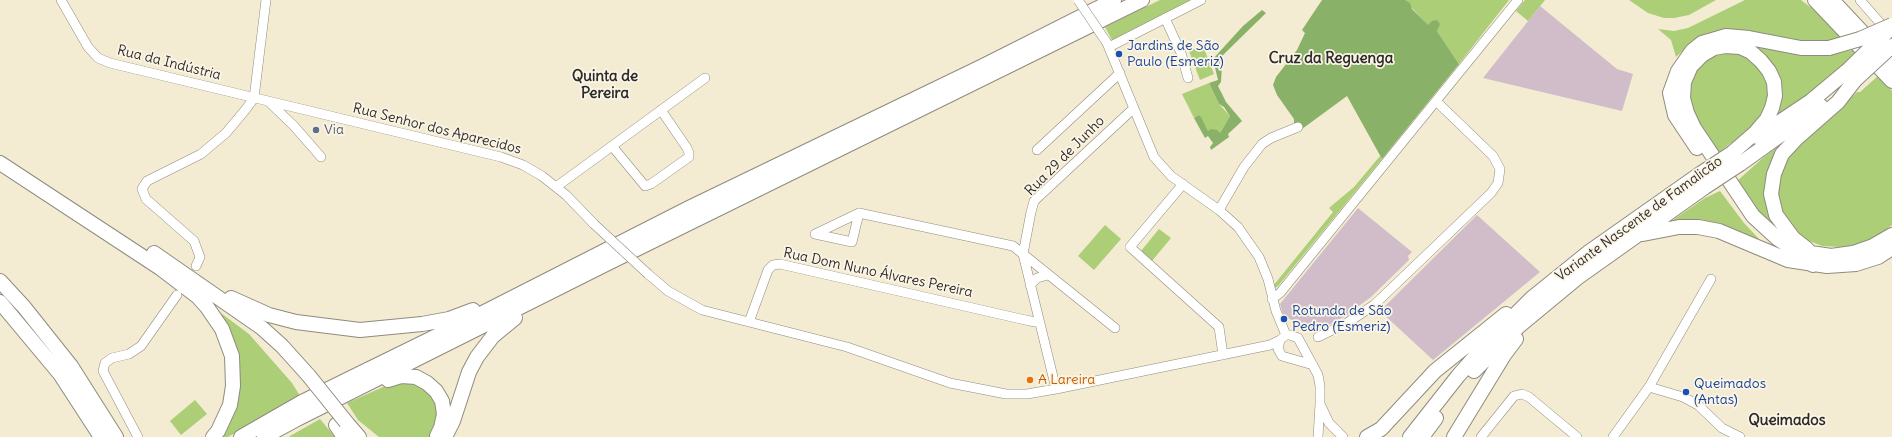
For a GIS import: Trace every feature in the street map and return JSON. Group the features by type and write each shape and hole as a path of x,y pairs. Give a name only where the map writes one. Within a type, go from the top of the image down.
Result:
{"highway":[{"path":"241,437 302,402 509,300 689,208 976,69 1114,0"},
{"path":"264,437 296,419 370,382 1142,0"},
{"path":"1815,0 1892,81"},
{"path":"1832,0 1892,64"},
{"path":"1814,259 1789,254 1768,242 1746,218 1681,126 1675,115 1670,94 1684,59 1702,43 1714,38 1738,36 1801,48 1829,48 1860,40 1892,26"},
{"name":"Variante Nascente de Famalicão","path":"1410,437 1445,391 1488,342 1532,298 1594,248 1701,182 1736,158 1818,109 1851,75 1892,26"},
{"path":"1736,158 1754,133 1767,119 1775,96 1774,82 1769,71 1751,52 1740,47 1725,46 1714,48 1691,66 1684,82 1683,98 1687,113 1694,128 1753,216 1778,239 1790,247 1827,266 1856,264 1878,257 1892,248"},
{"name":"Variante Nascente de Famalicão","path":"1851,75 1892,46"},
{"path":"1814,259 1793,238 1776,215 1771,194 1774,174 1782,154 1797,138 1838,102 1851,75"},
{"path":"0,152 179,269 262,328 282,346 305,378 341,423 359,437"},
{"path":"0,163 160,268 183,280 258,334 305,378"},
{"name":"Variante Nascente de Famalicão","path":"1422,437 1467,379 1500,344 1548,301 1633,237 1701,182"},
{"path":"1633,237 1657,230 1698,226 1719,231 1788,260 1814,259 1853,253 1873,246 1892,236"},
{"path":"160,268 207,307 222,329 232,356 233,386 230,405 218,431 213,437"},
{"path":"179,269 243,304 269,315 296,322 328,327 360,330 422,324 448,319 502,298 509,300"},
{"path":"1367,437 1381,429 1408,398 1451,357 1556,278"},
{"path":"0,281 24,307 71,366 116,437"},
{"path":"445,437 455,416 469,372 487,343 498,330 534,306 545,296"},
{"path":"1454,437 1504,355 1548,301"},
{"path":"0,302 60,374 102,437"},
{"path":"370,382 375,385 401,376 409,375 427,382 439,396 443,408 443,421 436,437"},
{"path":"281,437 296,419"},
{"path":"341,423 345,437"}],"street":[{"name":"Rua da Indústria","path":"61,0 88,47 98,58 110,63 254,98"},
{"path":"196,266 200,257 194,241 146,199 142,189 147,181 201,154 226,133 254,98 266,0"},
{"path":"1078,0 1108,45 1154,157 1162,168 1220,210 1238,228 1259,257 1268,279 1283,338 1278,349 1280,354"},
{"path":"1108,45 1201,0"},
{"path":"1272,299 1280,293 1518,0"},
{"path":"1860,0 1892,36"},
{"path":"1166,18 1181,53 1188,78"},
{"path":"1037,150 1120,73"},
{"path":"556,187 705,78"},
{"name":"Rua Senhor dos Aparecidos","path":"254,98 501,157 529,169 556,187 648,274 668,291 692,306 847,347 950,383 1006,394 1028,394 1270,345 1283,338"},
{"path":"268,101 294,126 321,157"},
{"path":"1318,338 1347,323 1374,305 1491,193 1498,183 1500,169 1493,156 1436,101"},
{"name":"Rua 29 de Junho","path":"1023,254 1034,201 1134,108"},
{"path":"612,146 640,183 645,186 651,184 689,157 687,148 661,110"},
{"path":"1220,210 1244,167 1262,144 1270,138 1298,127"},
{"path":"1183,184 1130,247 1220,327 1223,355"},
{"path":"859,213 852,242 815,234 859,213 1014,246 1115,328"},
{"path":"1023,254 1056,389"},
{"name":"Rua Dom Nuno Álvares Pereira","path":"749,322 768,270 773,265 780,264 1021,319 1039,321"},
{"path":"1030,285 1037,278 1048,274"},
{"path":"1613,437 1649,387 1711,279"},
{"path":"138,437 102,371 105,363 112,358 129,354 142,346 177,295"},
{"path":"1283,338 1290,335 1298,338 1318,375 1320,386 1318,437"},
{"path":"1292,359 1300,354 1302,345"},
{"path":"1252,348 1280,354 1285,358 1313,365"},
{"path":"1649,387 1683,397 1698,405 1722,428 1740,437"},
{"path":"1481,437 1514,396 1522,394 1529,397 1577,437"},
{"path":"1320,404 1329,423 1343,437"}],"shaded area":[{"path":"1540,6 1617,69 1633,74 1622,111 1483,78"},
{"path":"1358,208 1412,252 1408,256 1409,260 1371,297 1356,308 1355,311 1327,326 1314,329 1287,318 1283,314 1280,304"},
{"path":"1477,215 1540,272 1433,360 1380,311"}],"green space":[{"path":"1160,0 1196,0 1113,42 1105,27"},
{"path":"1322,0 1405,0 1410,3 1412,9 1428,25 1432,21 1437,20 1440,24 1437,31 1459,64 1382,159 1347,96 1302,129 1298,123 1294,123 1294,119 1277,95 1273,85 1276,77 1297,50 1305,33 1302,30"},
{"path":"1405,0 1509,0 1459,64 1437,31 1428,26"},
{"path":"1525,0 1545,0 1528,21 1516,11"},
{"path":"1629,0 1716,0 1689,15 1664,18 1648,13"},
{"path":"1745,0 1801,0 1822,16 1844,38 1839,41 1690,44 1676,57 1671,40 1658,29 1674,31 1688,28"},
{"path":"1262,10 1266,13 1222,56 1220,62 1222,65 1221,82 1218,86 1226,102 1242,121 1228,134 1229,137 1211,150 1210,147 1213,143 1208,136 1205,138 1194,118 1199,115 1208,131 1211,129 1217,130 1220,133 1230,116 1224,107 1219,104 1209,83 1218,80 1213,59 1243,26"},
{"path":"1743,41 1799,53 1835,54 1856,49 1859,53 1835,75 1766,125 1779,100"},
{"path":"1203,46 1214,74 1200,80 1189,51"},
{"path":"1722,53 1737,53 1748,57 1766,76 1769,89 1765,111 1756,124 1718,153 1704,135 1692,111 1689,97 1690,81 1701,64 1711,57"},
{"path":"1879,75 1892,91 1892,225 1881,234 1857,245 1840,247 1822,246 1807,240 1794,230 1785,219 1779,205 1779,185 1782,170 1789,156 1805,140 1857,92 1860,92"},
{"path":"1209,83 1219,104 1230,116 1220,133 1208,131 1199,115 1194,118 1182,94"},
{"path":"1811,122 1769,175 1789,240 1761,215 1737,181 1764,157"},
{"path":"1380,156 1382,159 1275,288 1273,286 1333,212 1329,208 1354,187"},
{"path":"1720,191 1744,223 1760,240 1675,223 1673,220 1705,198"},
{"path":"1105,225 1121,239 1094,270 1078,256"},
{"path":"1159,229 1171,238 1152,261 1141,251"},
{"path":"210,305 249,334 292,383 300,396 228,437 221,437 238,393"},
{"path":"413,382 429,393 434,400 438,413 436,425 429,437 379,437 358,420 347,403 392,383"},
{"path":"195,400 207,414 181,435 170,421"},
{"path":"320,419 335,437 289,437 290,436"}],"place":[{"name":"Jardins de São Paulo (Esmeriz)","path":"1119,54"},
{"name":"Via","path":"316,130"},
{"name":"Rotunda de São Pedro (Esmeriz)","path":"1284,319"},
{"name":"A Lareira","path":"1030,380"},
{"name":"Queimados (Antas)","path":"1686,392"}],"district":[{"name":"Cruz da Reguenga","path":"1331,59"},
{"name":"Quinta de Pereira","path":"605,86"},
{"name":"Queimados","path":"1787,421"}]}
